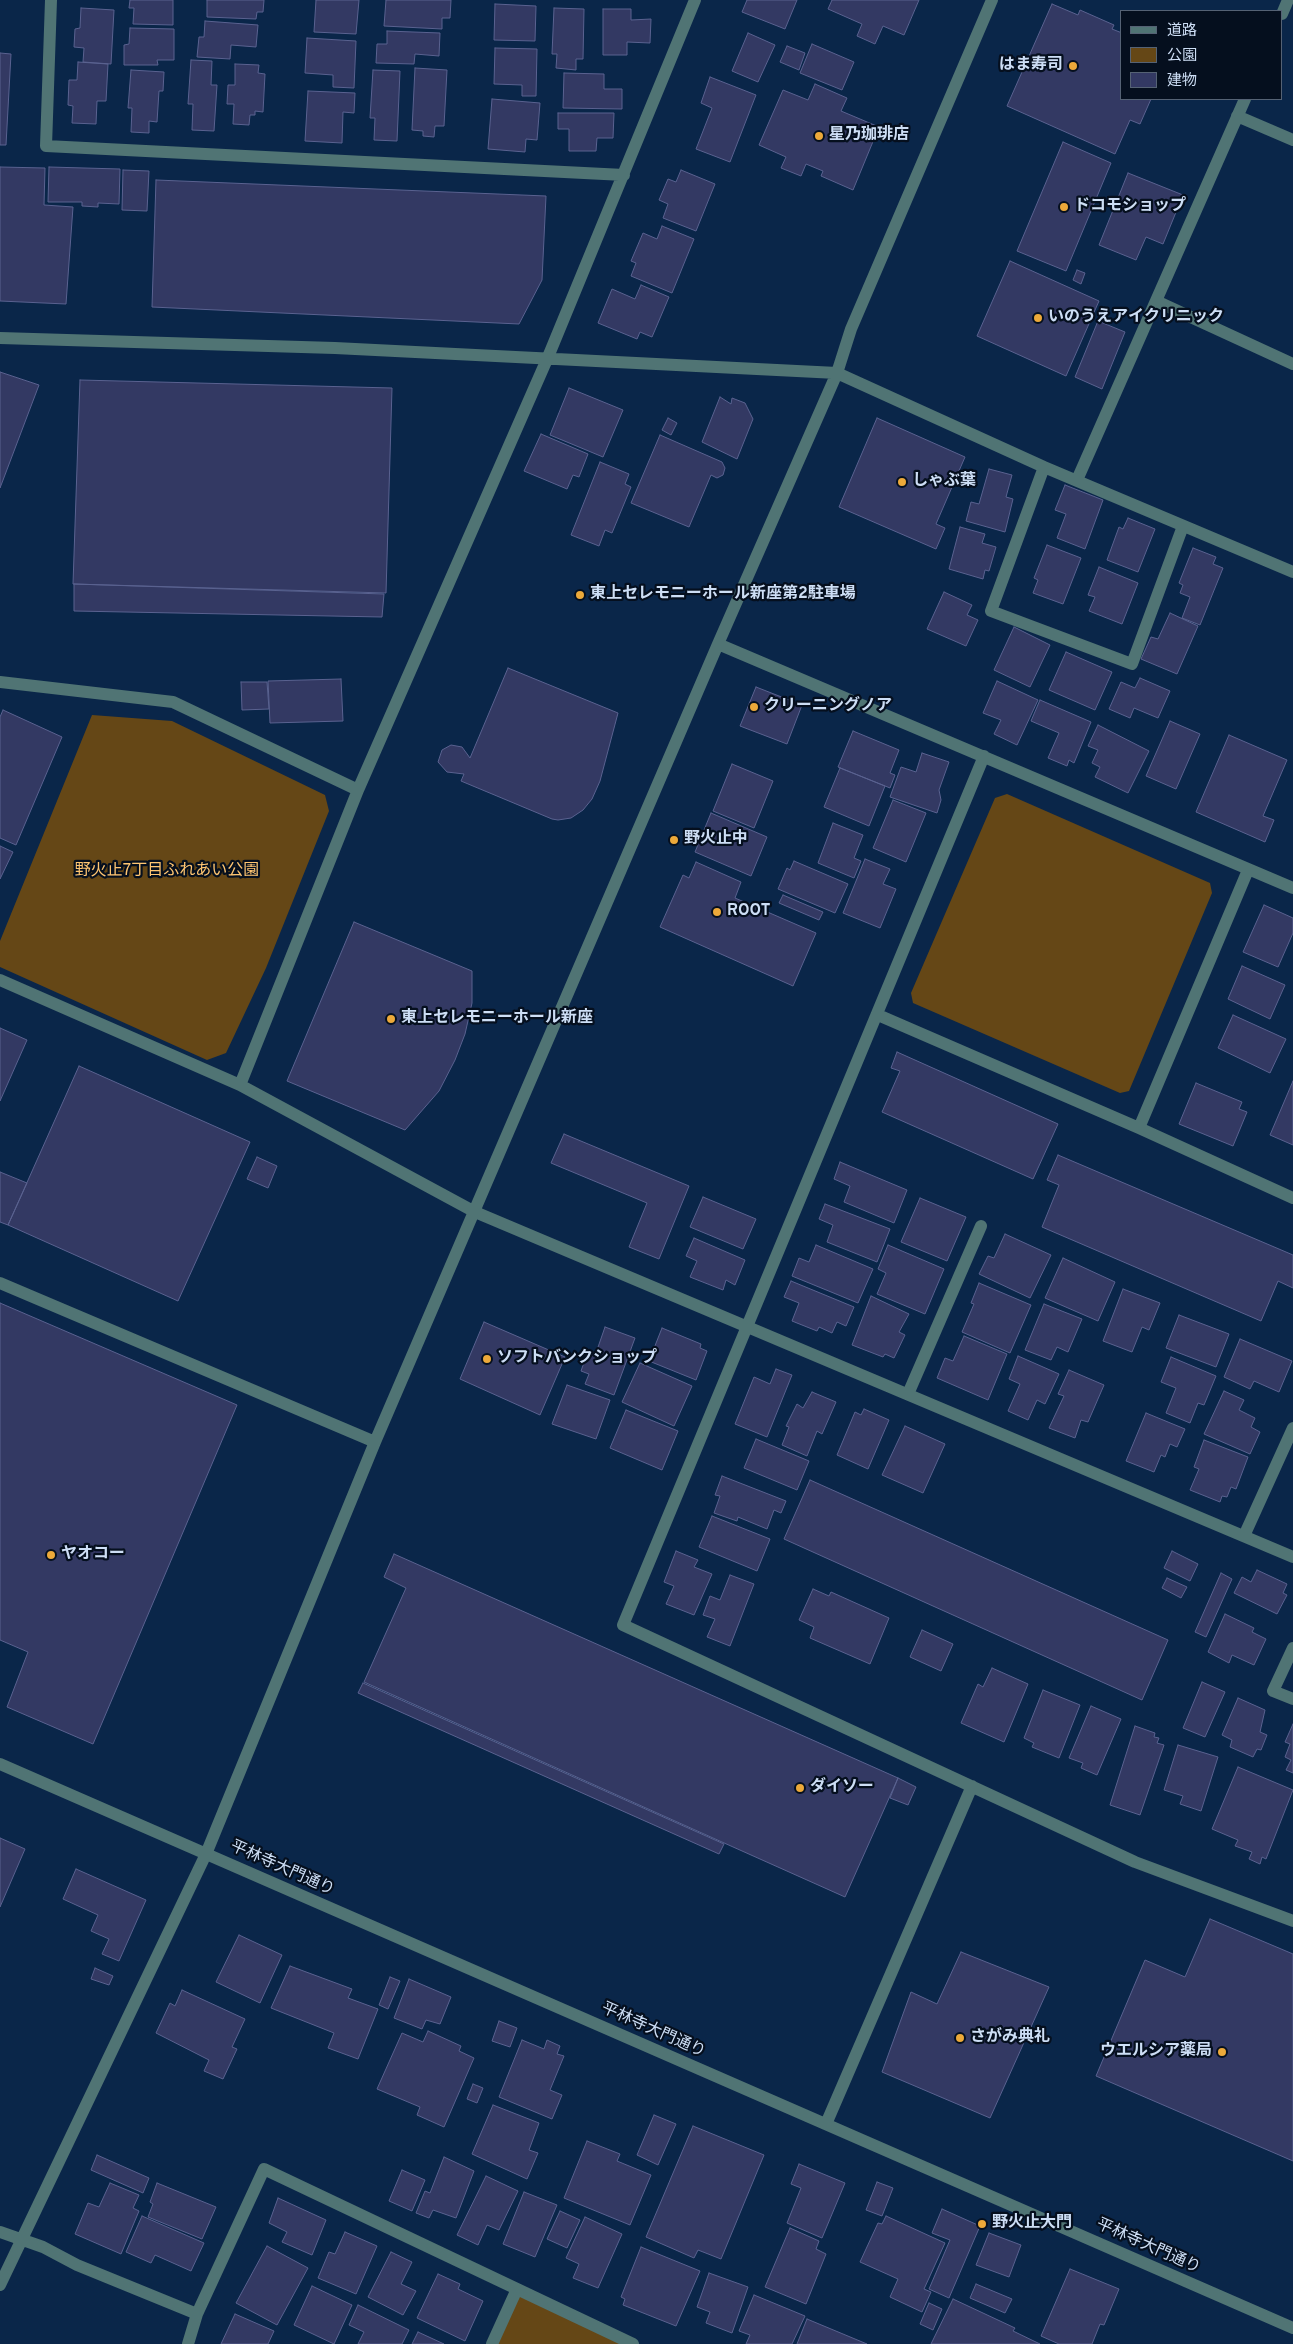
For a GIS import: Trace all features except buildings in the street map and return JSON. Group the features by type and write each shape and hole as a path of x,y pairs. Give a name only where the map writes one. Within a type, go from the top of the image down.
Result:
{"street":[{"path":"51,0 46,146 624,175"},
{"path":"240,1085 358,790 548,357 695,0"},
{"path":"0,2285 206,1854 376,1442 718,644 837,373 851,330 992,0"},
{"path":"1283,12 1288,0"},
{"path":"1077,480 1245,100"},
{"path":"1237,116 1293,140"},
{"path":"1156,301 1293,364"},
{"path":"0,338 548,357 837,373 1044,467 1293,572"},
{"path":"1044,467 991,611 1132,664 1183,526"},
{"path":"718,644 1293,888"},
{"path":"0,682 173,702 358,790"},
{"path":"984,756 878,1015 622,1625 1134,1862 1293,1921"},
{"path":"1140,1128 1248,870"},
{"path":"0,980 240,1085 475,1212 1293,1558"},
{"path":"878,1015 1140,1128 1293,1198"},
{"path":"908,1394 981,1226"},
{"path":"0,1283 376,1442"},
{"path":"1244,1536 1293,1428"},
{"path":"1293,1648 1273,1691 1293,1699"},
{"name":"平林寺大門通り","path":"0,1764 1293,2328"},
{"path":"826,2124 972,1786"},
{"path":"188,2344 197,2314 264,2169 633,2344"},
{"path":"0,2232 43,2247 77,2265 197,2314"},
{"path":"492,2344 517,2289"}],"green space":[{"name":"野火止7丁目ふれあい公園","path":"92,715 172,721 325,795 329,811 266,968 226,1053 207,1060 0,967 0,941"},
{"path":"1007,794 1210,883 1212,893 1129,1091 1120,1093 913,1003 911,993 995,798"},
{"path":"517,2289 633,2344 492,2344"}],"place":[{"name":"はま寿司","path":"1073,66"},
{"name":"星乃珈琲店","path":"819,136"},
{"name":"ドコモショップ","path":"1064,207"},
{"name":"いのうえアイクリニック","path":"1038,318"},
{"name":"しゃぶ葉","path":"902,482"},
{"name":"東上セレモニーホール新座第2駐車場","path":"580,595"},
{"name":"クリーニングノア","path":"754,707"},
{"name":"野火止中","path":"674,840"},
{"name":"ROOT","path":"717,912"},
{"name":"東上セレモニーホール新座","path":"391,1019"},
{"name":"ソフトバンクショップ","path":"487,1359"},
{"name":"ヤオコー","path":"51,1555"},
{"name":"ダイソー","path":"800,1788"},
{"name":"さがみ典礼","path":"960,2038"},
{"name":"ウエルシア薬局","path":"1222,2052"},
{"name":"野火止大門","path":"982,2224"}]}
